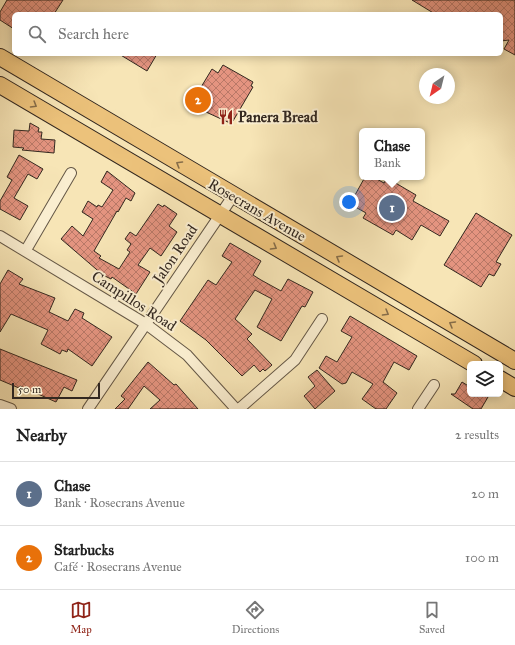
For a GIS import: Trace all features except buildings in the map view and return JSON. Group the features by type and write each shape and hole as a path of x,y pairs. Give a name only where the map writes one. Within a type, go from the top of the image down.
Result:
{"main road":[{"name":"Rosecrans Avenue","path":"0,57 505,360"},
{"name":"Rosecrans Avenue","path":"0,85 220,216 469,361"},
{"path":"503,381 515,388"}],"street":[{"path":"26,250 71,174"},
{"name":"Jalon Road","path":"88,409 233,196"},
{"name":"Campillos Road","path":"0,236 26,250 146,324 186,354 238,409"},
{"path":"238,409 295,360 322,319"},
{"path":"418,409 434,385"},
{"path":"0,404 11,409"}],"place":[{"name":"Starbucks","path":"198,100"},
{"name":"Panera Bread","path":"226,117"},
{"name":"Chase","path":"392,208"}]}
